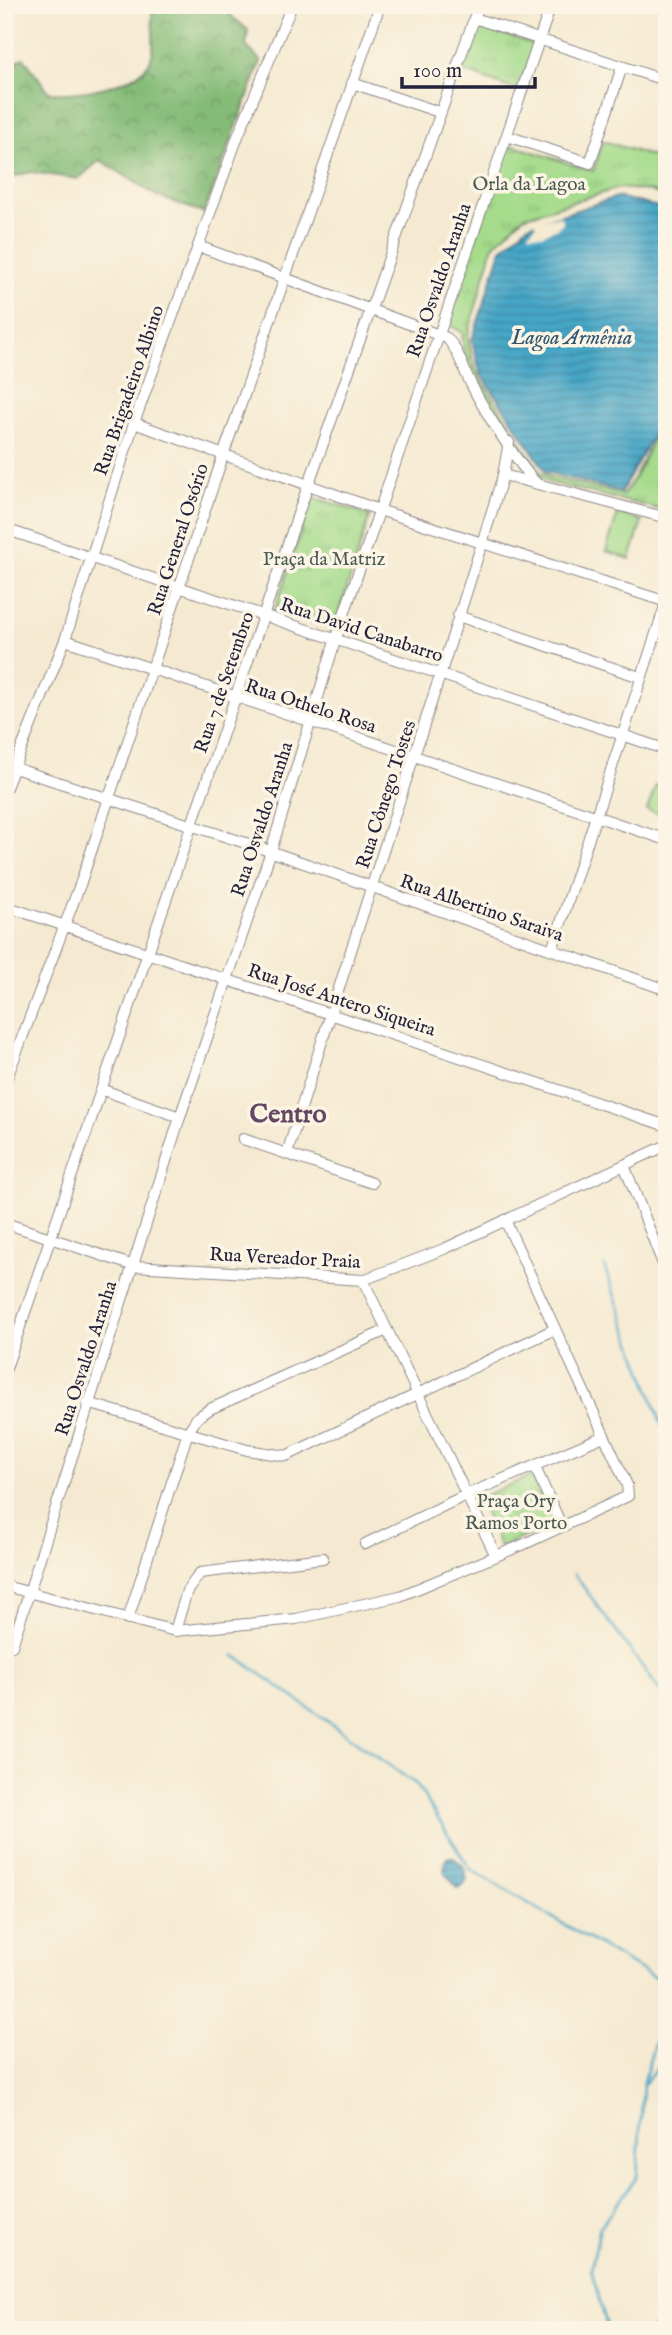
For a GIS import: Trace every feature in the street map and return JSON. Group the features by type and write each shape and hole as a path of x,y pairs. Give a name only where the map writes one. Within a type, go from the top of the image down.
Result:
{"street":[{"name":"Rua Brigadeiro Albino","path":"5,790 9,766 65,640 89,557 134,423 238,136 292,5"},
{"path":"369,5 375,16"},
{"name":"Rua General Osório","path":"5,1083 65,925 153,670 223,455 380,5"},
{"name":"Rua 7 de Setembro","path":"5,1371 369,309 479,5"},
{"name":"Rua Osvaldo Aranha","path":"12,1646 27,1591 180,1117 271,851 336,638 437,334 551,5"},
{"path":"474,19 667,81"},
{"path":"507,136 590,163 622,67"},
{"path":"352,83 439,112"},
{"path":"198,246 447,338 456,348 474,389 524,470 536,483"},
{"path":"134,423 379,510 667,602 640,677 552,950"},
{"name":"Rua Cônego Tostes","path":"287,1154 330,1013 442,674 503,475 509,442"},
{"path":"503,475 667,518"},
{"name":"Rua David Canabarro","path":"5,529 667,750"},
{"path":"458,616 640,677"},
{"name":"Rua Othelo Rosa","path":"65,640 667,840"},
{"name":"Rua Albertino Saraiva","path":"9,766 192,824 667,990"},
{"name":"Rua José Antero Siqueira","path":"5,906 667,1126"},
{"path":"103,1090 180,1117"},
{"path":"243,1139 372,1184"},
{"name":"Rua Vereador Praia","path":"5,1223 134,1266 363,1280 391,1271 667,1145"},
{"path":"624,1165 667,1274"},
{"path":"5,1586 175,1631 296,1619 400,1596 620,1501 629,1492 505,1220"},
{"path":"363,1280 496,1556"},
{"path":"88,1403 247,1450 286,1456 555,1329"},
{"path":"128,1619 188,1432 197,1418 210,1409 387,1330"},
{"path":"365,1544 467,1495 604,1436"},
{"path":"535,1467 562,1527"},
{"path":"175,1631 187,1591 200,1573 324,1558"}],"green space":[{"path":"149,5 232,5 231,16 248,30 246,46 261,61 204,213 157,196 100,160 78,179 31,172 5,179 5,67 24,58 49,92 59,93 88,91 133,77 152,56 152,12"},
{"path":"478,25 535,45 518,91 461,70"},
{"name":"Orla da Lagoa","path":"603,141 667,161 667,198 651,191 619,188 523,217 493,246 468,334 471,354 476,371 524,448 540,472 550,477 623,495 636,476 667,413 667,511 548,482 531,471 472,376 465,358 462,332 446,323 505,151 512,145 593,171"},
{"name":"Praça da Matriz","path":"312,497 370,515 334,629 275,610"},
{"path":"618,513 642,521 630,559 606,551"},
{"path":"656,785 667,789 667,817 647,810"},
{"name":"Praça Ory Ramos Porto","path":"531,1476 554,1524 500,1547 478,1498"}],"water":[{"name":"Lagoa Armênia","path":"617,197 667,209 667,410 621,492 546,472 480,372 472,340 501,250 527,226"},
{"path":"453,1857 463,1866 467,1879 464,1885 457,1888 444,1871 446,1858"}],"pier":[{"path":"560,216 563,223 557,228 542,235 528,234 536,225 534,221"}],"waterway":[{"path":"604,1266 667,1439"},
{"path":"574,1574 664,1696 662,1890 667,1952"},
{"path":"234,1655 417,1785 470,1869 667,1985"},
{"path":"608,2330 591,2270 600,2227 637,2177 643,2085 667,1996"},
{"path":"645,2083 667,2056"},
{"path":"651,2330 667,2314"}],"district":[{"name":"Centro","path":"288,1113"}]}
